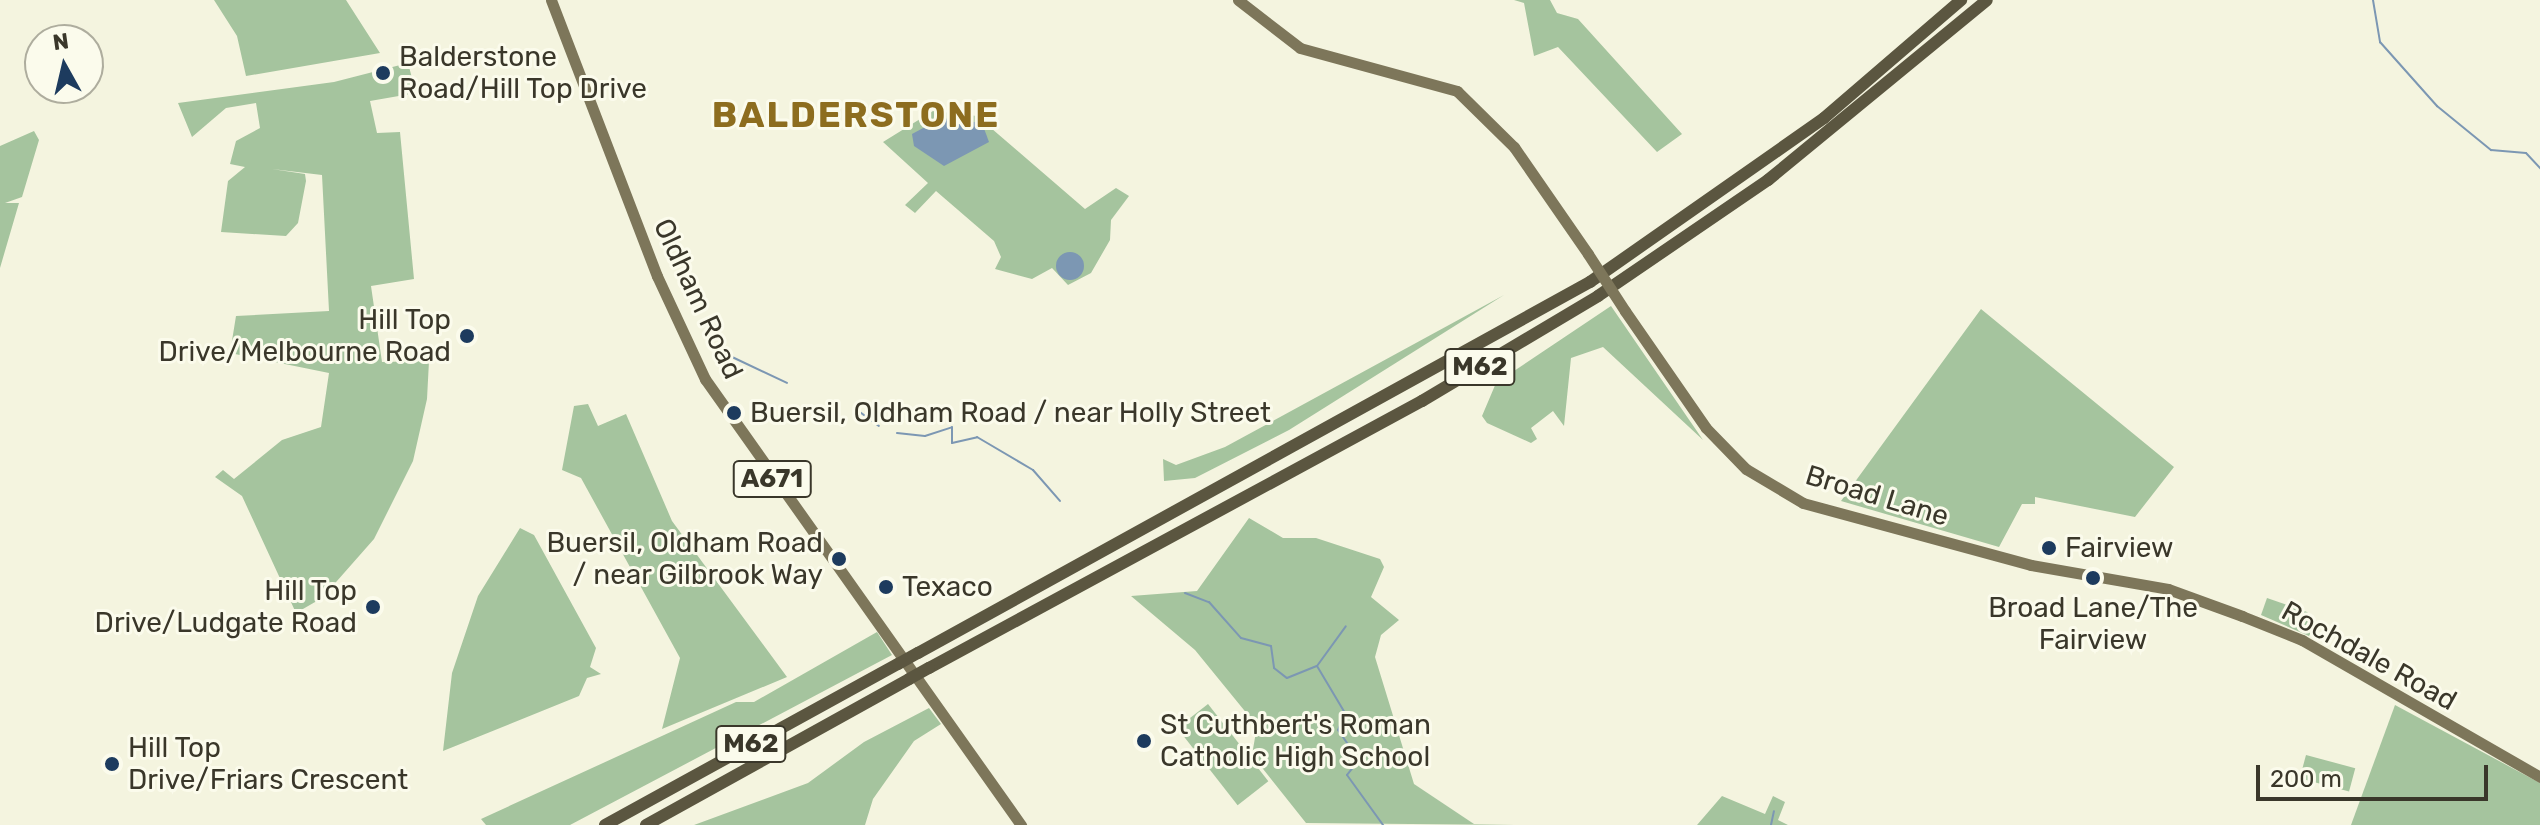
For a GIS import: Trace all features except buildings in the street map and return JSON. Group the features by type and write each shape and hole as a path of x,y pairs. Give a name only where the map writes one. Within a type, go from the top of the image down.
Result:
{"highway":[{"name":"M62","path":"605,825 1590,282 1824,118 1961,0"},
{"name":"M62","path":"646,825 1422,401 1598,296 1768,180 1987,0"}],"main road":[{"name":"Oldham Road","path":"551,0 657,276 703,375 1021,825"},
{"name":"Broad Lane","path":"1238,0 1300,48 1452,88 1514,147 1706,428 1746,469 1803,503 2031,565 2168,589"},
{"name":"Rochdale Road","path":"2168,589 2302,640 2540,777"}],"green space":[{"path":"214,0 346,0 380,53 246,76 237,36"},
{"path":"1514,0 1550,0 1557,13 1578,19 1682,134 1657,152 1558,47 1534,56 1524,3"},
{"path":"408,63 416,93 370,101 377,133 400,132 414,279 371,286 382,362 429,361 427,399 413,461 374,539 322,598 296,613 242,496 215,477 223,470 234,479 282,440 321,427 329,373 230,353 236,316 329,311 322,175 272,169 305,174 298,223 286,236 221,232 228,181 245,167 230,164 236,141 260,128 256,103 226,108 192,137 178,103 334,82"},
{"path":"933,111 977,116 1085,209 1116,188 1129,196 1111,220 1110,240 1091,273 1068,285 1052,268 1032,279 995,269 1001,257 994,241 936,191 915,213 905,205 928,183 883,142"},
{"path":"34,131 39,140 22,197 5,203 19,203 0,268 0,146"},
{"path":"1504,295 1289,430 1195,478 1164,481 1163,459 1176,465 1225,447"},
{"path":"1611,306 1703,440 1603,347 1571,358 1564,426 1553,411 1531,428 1537,439 1531,443 1487,423 1482,416 1496,383"},
{"path":"1981,309 2174,467 2135,517 2035,497 2035,504 2022,504 1999,547 1841,501"},
{"path":"588,404 598,426 626,414 672,521 787,677 662,729 680,658 581,478 562,470 574,406"},
{"path":"1249,518 1283,538 1316,538 1380,559 1384,567 1371,597 1399,620 1381,635 1375,657 1414,784 1474,824 1515,825 1306,823 1252,755 1257,726 1195,650 1131,596 1197,591"},
{"path":"520,528 534,535 596,648 590,667 601,674 587,678 579,696 443,751 452,673 478,596"},
{"path":"2267,598 2307,612 2316,622 2309,636 2261,615"},
{"path":"877,632 892,655 570,825 486,825 481,819 736,702 754,702"},
{"path":"1208,704 1268,781 1238,805 1177,728"},
{"path":"2395,705 2540,783 2540,825 2351,825"},
{"path":"929,708 941,724 914,741 873,799 865,825 694,825 808,783 864,742"},
{"path":"2306,755 2355,768 2349,791 2300,778"},
{"path":"1722,796 1765,814 1773,796 1785,802 1778,820 1788,825 1697,825"}],"water":[{"path":"942,118 982,123 989,142 944,166 914,146 912,134"},
{"path":"1070,252 1080,256 1084,266 1080,276 1070,280 1060,276 1056,266 1060,256"}],"waterway":[{"path":"2373,0 2380,42 2437,106 2491,150 2526,153 2540,168"},
{"path":"730,356 787,383"},
{"path":"857,410 879,426"},
{"path":"897,433 925,436 952,427 952,443 977,437 1033,470 1060,501"},
{"path":"1185,593 1209,602 1241,638 1271,646 1274,668 1287,678 1317,666 1345,713 1338,730 1359,760 1347,775 1383,825"},
{"path":"1317,666 1346,626"},
{"path":"1771,825 1774,811"}],"place":[{"name":"Balderstone Road/Hill Top Drive","path":"383,73"},
{"name":"Hill Top Drive/Melbourne Road","path":"467,336"},
{"name":"Buersil, Oldham Road / near Holly Street","path":"734,413"},
{"name":"Fairview","path":"2049,548"},
{"name":"Buersil, Oldham Road / near Gilbrook Way","path":"839,559"},
{"name":"Broad Lane/The Fairview","path":"2093,578"},
{"name":"Texaco","path":"886,587"},
{"name":"Hill Top Drive/Ludgate Road","path":"373,607"},
{"name":"St Cuthbert's Roman Catholic High School","path":"1144,741"},
{"name":"Hill Top Drive/Friars Crescent","path":"112,764"}],"district":[{"name":"BALDERSTONE","path":"856,115"}]}
